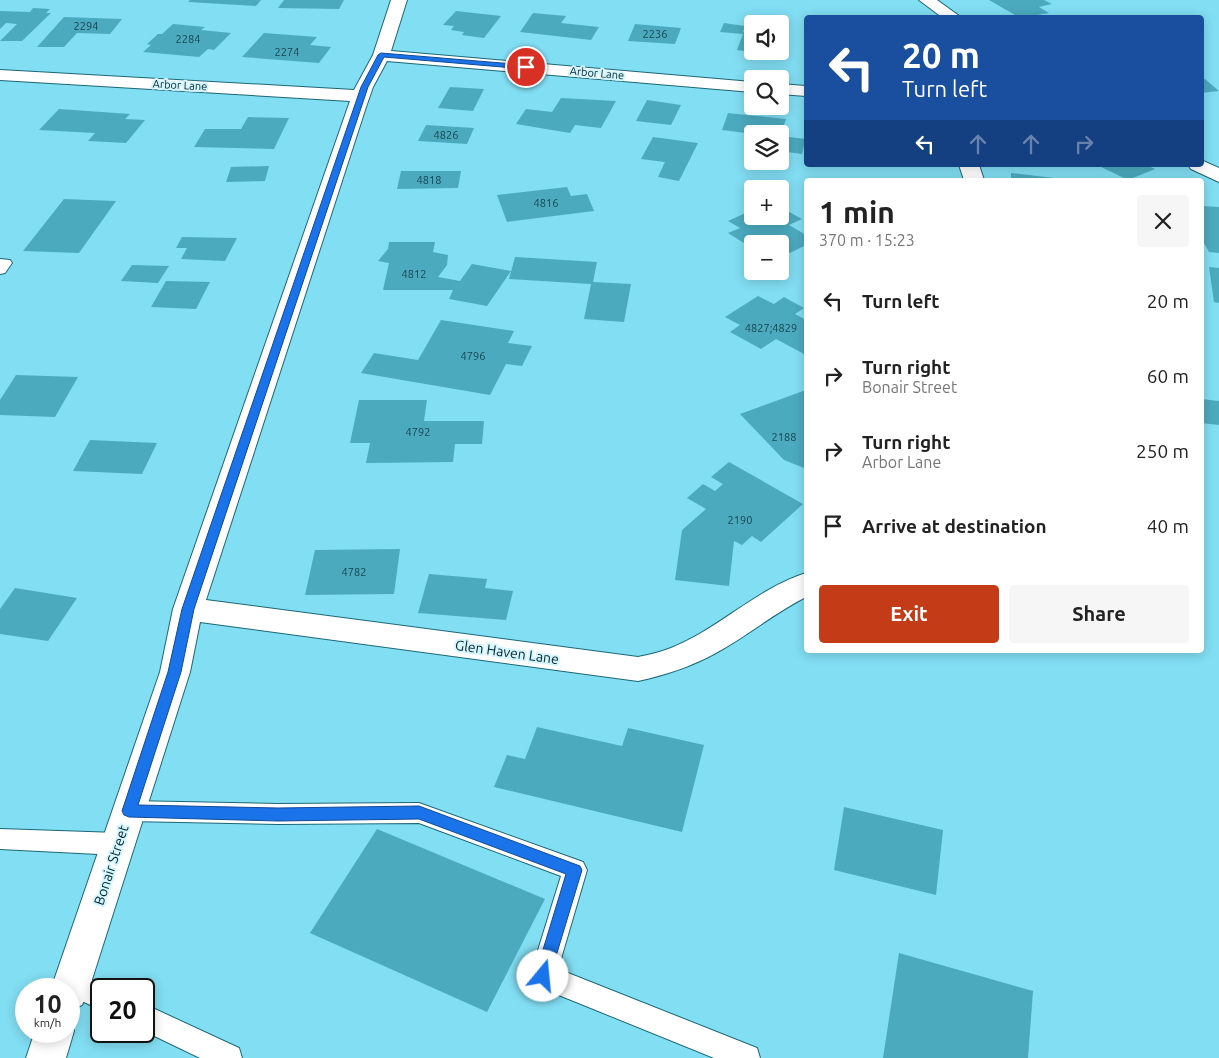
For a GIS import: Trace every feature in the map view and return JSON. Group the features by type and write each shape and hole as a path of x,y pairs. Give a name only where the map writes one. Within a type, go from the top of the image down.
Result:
{"street":[{"name":"Bonair Street","path":"81,991 118,844 174,672 188,609 361,96 381,55 399,0"},
{"path":"927,0 950,15"},
{"name":"Arbor Lane","path":"381,55 744,86"},
{"name":"Arbor Lane","path":"0,75 361,96"},
{"path":"789,90 804,91"},
{"path":"1202,167 1219,176"},
{"name":"Glen Haven Lane","path":"188,609 638,669 658,665 695,652 804,585"},
{"path":"46,1058 51,1043"}],"lane":[{"path":"0,263 5,263 0,270"},
{"path":"129,811 278,814 419,812 575,870 543,976 747,1058"},
{"path":"0,839 118,844"},
{"path":"155,1022 229,1058"}],"building":[{"path":"190,0 261,0 256,6 188,2"},
{"path":"284,0 344,0 339,9 278,8"},
{"path":"989,0 1044,0 1052,4 1039,7 1049,13 1015,15"},
{"path":"33,8 50,9 46,13 51,13 22,41 0,41 17,24 6,23 0,29 0,11 30,12"},
{"path":"456,11 501,16 484,38 462,35 464,32 451,30 454,26 443,25"},
{"path":"533,13 566,16 561,23 599,27 591,40 520,32"},
{"path":"64,17 122,19 110,34 77,33 64,47 37,47"},
{"path":"724,23 744,26 744,51 737,50 743,34 720,32"},
{"path":"173,24 205,27 201,30 231,33 214,50 208,49 199,57 143,52 151,45 147,44"},
{"path":"635,24 681,28 675,44 628,41"},
{"path":"264,33 317,37 310,45 331,47 319,63 242,57"},
{"path":"1205,79 1219,91 1204,93"},
{"path":"450,87 484,89 473,111 438,108"},
{"path":"561,98 616,101 601,128 575,125 570,133 516,124 526,109 552,112"},
{"path":"647,100 681,105 671,125 636,121"},
{"path":"59,109 130,114 125,119 145,120 126,143 88,141 95,133 39,130"},
{"path":"728,113 786,119 784,125 744,125 744,133 722,130"},
{"path":"248,117 289,118 274,149 194,147 205,129 241,129"},
{"path":"426,125 474,128 467,144 418,141"},
{"path":"653,137 698,143 679,181 658,177 665,162 641,159"},
{"path":"789,137 804,139 802,154 789,152"},
{"path":"269,166 265,181 226,182 231,167"},
{"path":"1101,167 1150,167 1155,169 1133,178 1124,178"},
{"path":"401,171 461,171 458,188 397,189"},
{"path":"1011,173 1054,178 1011,178"},
{"path":"567,187 571,196 587,194 594,211 507,222 497,195"},
{"path":"64,199 116,201 79,253 23,251"},
{"path":"1204,206 1219,207 1219,253 1209,252 1204,243"},
{"path":"789,212 802,219 789,225"},
{"path":"744,214 744,225 789,225 804,234 804,246 789,252 789,235 744,235 744,243 728,233 740,228 728,221"},
{"path":"182,237 237,238 225,261 181,259 187,248 176,248"},
{"path":"389,242 435,242 433,252 448,255 447,265 438,277 460,281 472,264 511,271 487,306 449,299 453,290 383,290 389,263 378,261 388,249"},
{"path":"515,257 597,262 593,282 631,284 624,322 584,319 591,284 509,279"},
{"path":"132,265 169,266 158,283 121,281"},
{"path":"1209,267 1219,268 1219,303 1214,302"},
{"path":"166,281 210,282 196,309 151,307"},
{"path":"758,296 774,304 784,297 804,308 795,314 804,319 804,354 776,339 761,349 730,332 740,325 725,317"},
{"path":"441,320 514,331 508,343 532,346 522,366 506,364 490,395 361,373 374,353 418,360"},
{"path":"16,375 78,377 55,417 0,415 0,400"},
{"path":"804,391 804,468 784,460 740,414"},
{"path":"1204,399 1219,401 1219,425 1204,423"},
{"path":"359,400 427,400 424,421 484,421 482,444 455,444 453,462 366,463 370,443 350,443"},
{"path":"90,440 157,443 142,474 73,471"},
{"path":"729,462 803,504 761,542 752,536 742,545 734,541 729,586 675,580 682,530 706,509 687,498 703,484 715,491 723,484 711,477"},
{"path":"400,549 394,594 305,595 315,550"},
{"path":"429,574 487,579 485,588 513,591 506,620 418,613"},
{"path":"15,588 77,598 48,641 0,634 0,609"},
{"path":"537,727 622,746 628,728 704,745 682,832 494,787 507,755 525,759"},
{"path":"844,807 943,830 936,895 834,870"},
{"path":"377,829 545,899 487,1012 310,933"},
{"path":"899,953 1033,991 1028,1058 883,1058"}],"route":[{"path":"526,67 381,55 364,87 357,107 188,609 174,672 129,811 278,814 419,812 575,870 543,976"}]}
